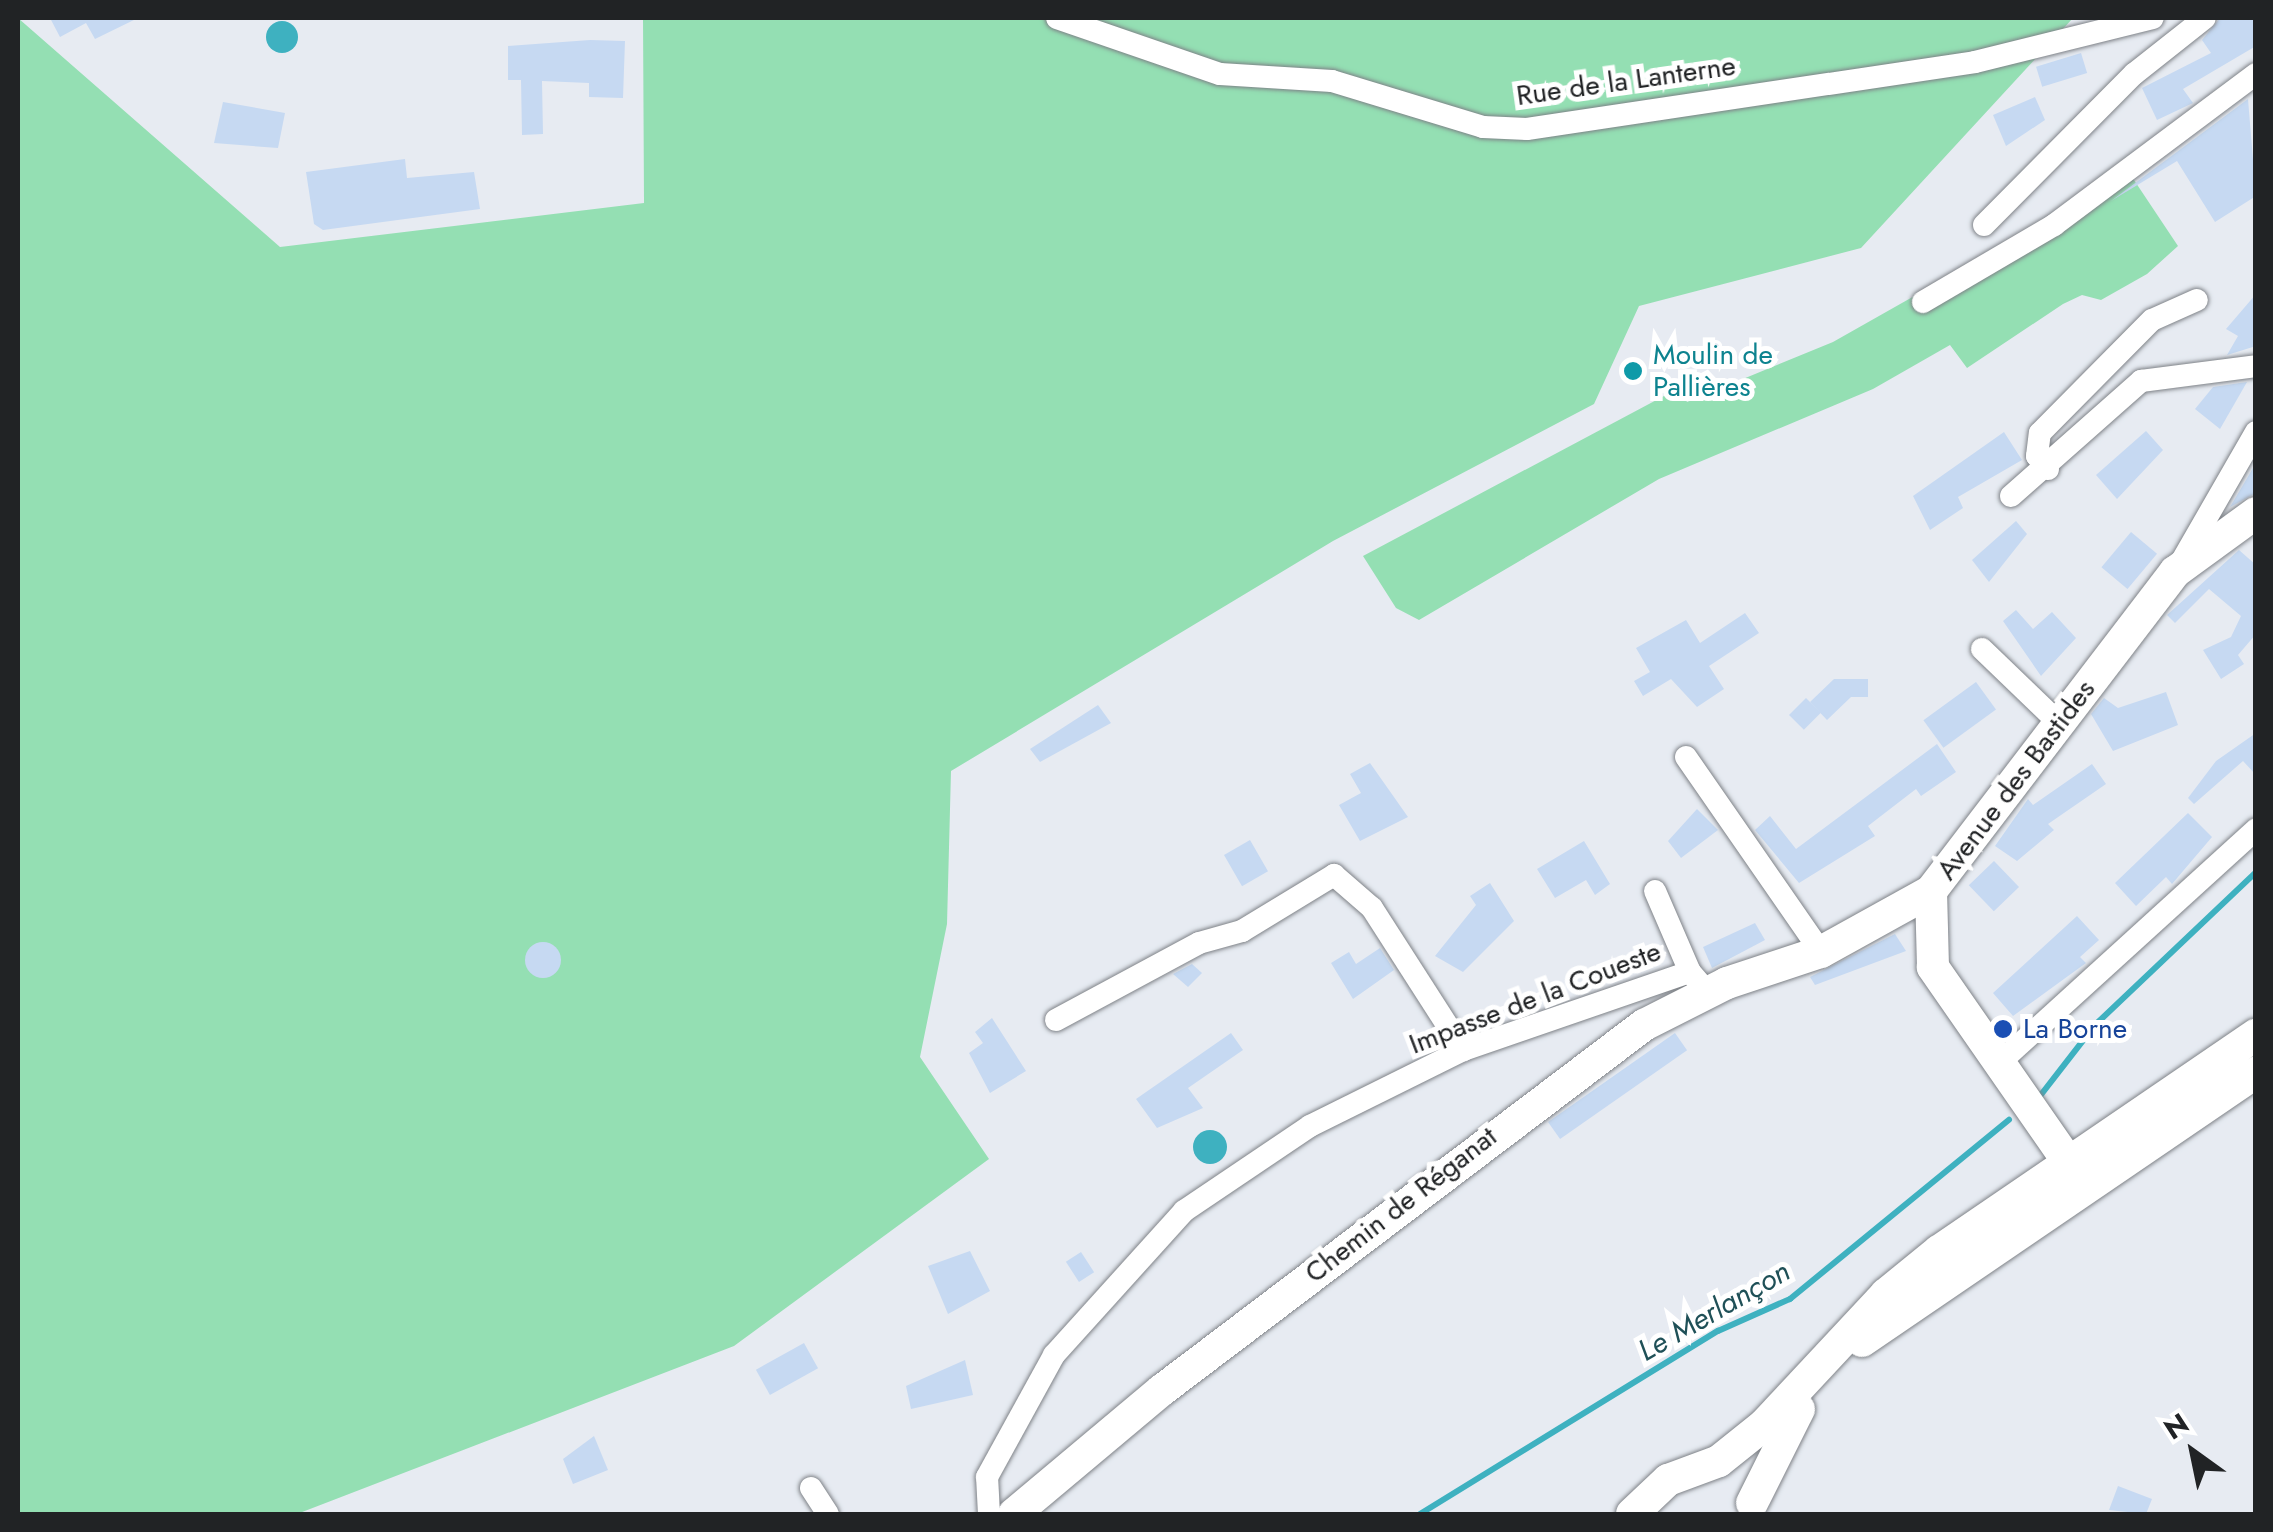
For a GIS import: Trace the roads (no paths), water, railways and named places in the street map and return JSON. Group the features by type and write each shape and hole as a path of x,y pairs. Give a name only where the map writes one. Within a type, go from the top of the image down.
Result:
{"street":[{"name":"Rue de la Lanterne","path":"1057,18 1220,74 1332,81 1483,127 1526,129 1975,62 2153,18"},
{"path":"1984,225 2134,74 2205,18"},
{"path":"1923,302 2054,225 2256,74"},
{"path":"2048,469 2034,444 2040,434 2152,320 2197,300"},
{"path":"2011,496 2048,469 2141,381 2256,366"},
{"path":"2176,572 2256,432"},
{"name":"Avenue des Bastides","path":"2075,1173 1933,967 1932,891 2062,726 2176,572 2256,513"},
{"path":"1982,649 2062,726"},
{"path":"1686,757 1822,952"},
{"path":"1997,1065 2256,830"},
{"path":"1056,1020 1199,942 1242,932 1334,875 1372,908 1463,1050"},
{"name":"Chemin de Réganat","path":"1014,1514 1523,1110 1699,983 1822,952 1932,891"},
{"path":"1656,892 1699,983"},
{"name":"Impasse de la Coueste","path":"989,1514 986,1478 1010,1424 1130,1261 1184,1211 1310,1126 1463,1050 1699,983"},
{"path":"1753,1509 1791,1418 1854,1347 2256,1035"},
{"path":"1646,1508 1764,1426 1886,1294 2075,1173 2256,1072"},
{"path":"1699,1468 1731,1477 1753,1509"},
{"path":"811,1488 828,1514"}],"water":[{"path":"282,21 293,26 298,37 293,48 282,53 271,48 266,37 271,26"},
{"path":"1210,1130 1222,1135 1227,1147 1222,1159 1210,1164 1198,1159 1193,1147 1198,1135"}],"waterway":[{"name":"Le Merlançon","path":"2040,1096 2095,1025 2256,872"},
{"name":"Le Merlançon","path":"1420,1514 1718,1331 1790,1299 2009,1120"}],"place":[{"name":"Moulin de Pallières","path":"1633,371"},
{"name":"La Borne","path":"2003,1029"}]}
